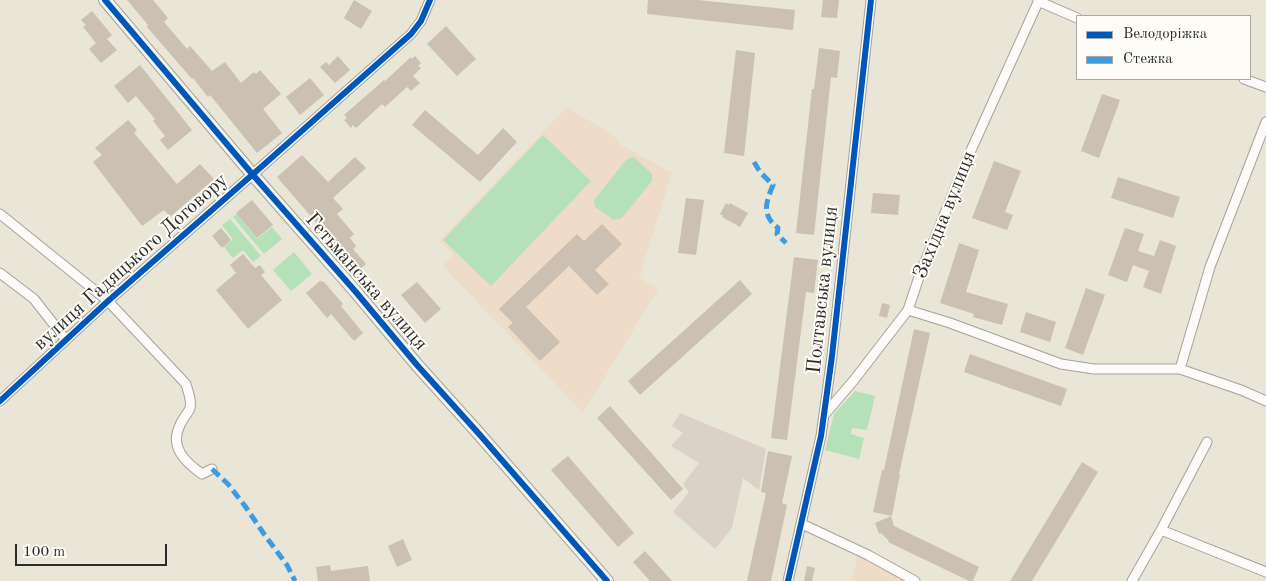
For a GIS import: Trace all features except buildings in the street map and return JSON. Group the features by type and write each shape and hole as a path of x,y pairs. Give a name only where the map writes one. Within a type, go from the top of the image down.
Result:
{"street":[{"name":"Гетьманська вулиця","path":"105,0 417,366 497,454 607,581"},
{"name":"вулиця Гадяцького Договору","path":"0,402 108,301 411,34 421,21 430,0"},
{"name":"Полтавська вулиця","path":"788,581 825,414 871,0"},
{"name":"Західна вулиця","path":"825,414 908,310 920,274 968,157 1039,1"},
{"path":"1039,1 1076,18"},
{"path":"1247,80 1266,86"},
{"path":"1180,369 1210,267 1266,122"},
{"name":"вулиця Гадяцького Договору","path":"0,214 108,301 186,384 190,396 190,408 179,426 176,441 179,452 202,474 212,469"},
{"name":"вулиця Гадяцького Договору","path":"0,273 34,299 66,340"},
{"path":"908,310 950,323 1061,364 1094,370 1180,369 1241,390 1266,401"},
{"path":"1132,581 1161,530 1206,442"},
{"path":"802,524 868,555 915,581"},
{"path":"1161,530 1266,572"}],"shaded area":[{"path":"567,107 617,138 621,145 672,173 639,277 658,289 583,413 443,266 453,255 439,241"},
{"path":"680,413 766,449 759,490 743,478 732,528 715,549 673,512 689,492 683,484 699,463 671,446 683,433 672,426"},
{"path":"858,553 906,581 852,581"}],"green space":[{"path":"543,135 591,181 491,286 443,240"},
{"path":"634,157 652,174 652,181 622,218 614,220 595,207 594,200 626,160"},
{"path":"237,214 257,239 272,227 282,239 264,254 233,217"},
{"path":"230,219 261,256 253,262 243,250 233,258 224,247 233,239 222,225"},
{"path":"294,252 312,274 291,291 273,270"},
{"path":"855,391 875,396 867,430 852,428 851,434 864,438 859,459 825,450 834,414"}],"marked path":[{"path":"754,162 760,172 773,185 768,197 767,213 778,228 777,234 786,243"},
{"path":"212,469 228,484 245,506 287,565 295,581"}],"cycle path":[{"path":"105,0 417,365 607,581"},
{"path":"0,401 108,301 411,34 421,21 430,0"},
{"path":"788,581 821,436 832,356 871,0"}]}
